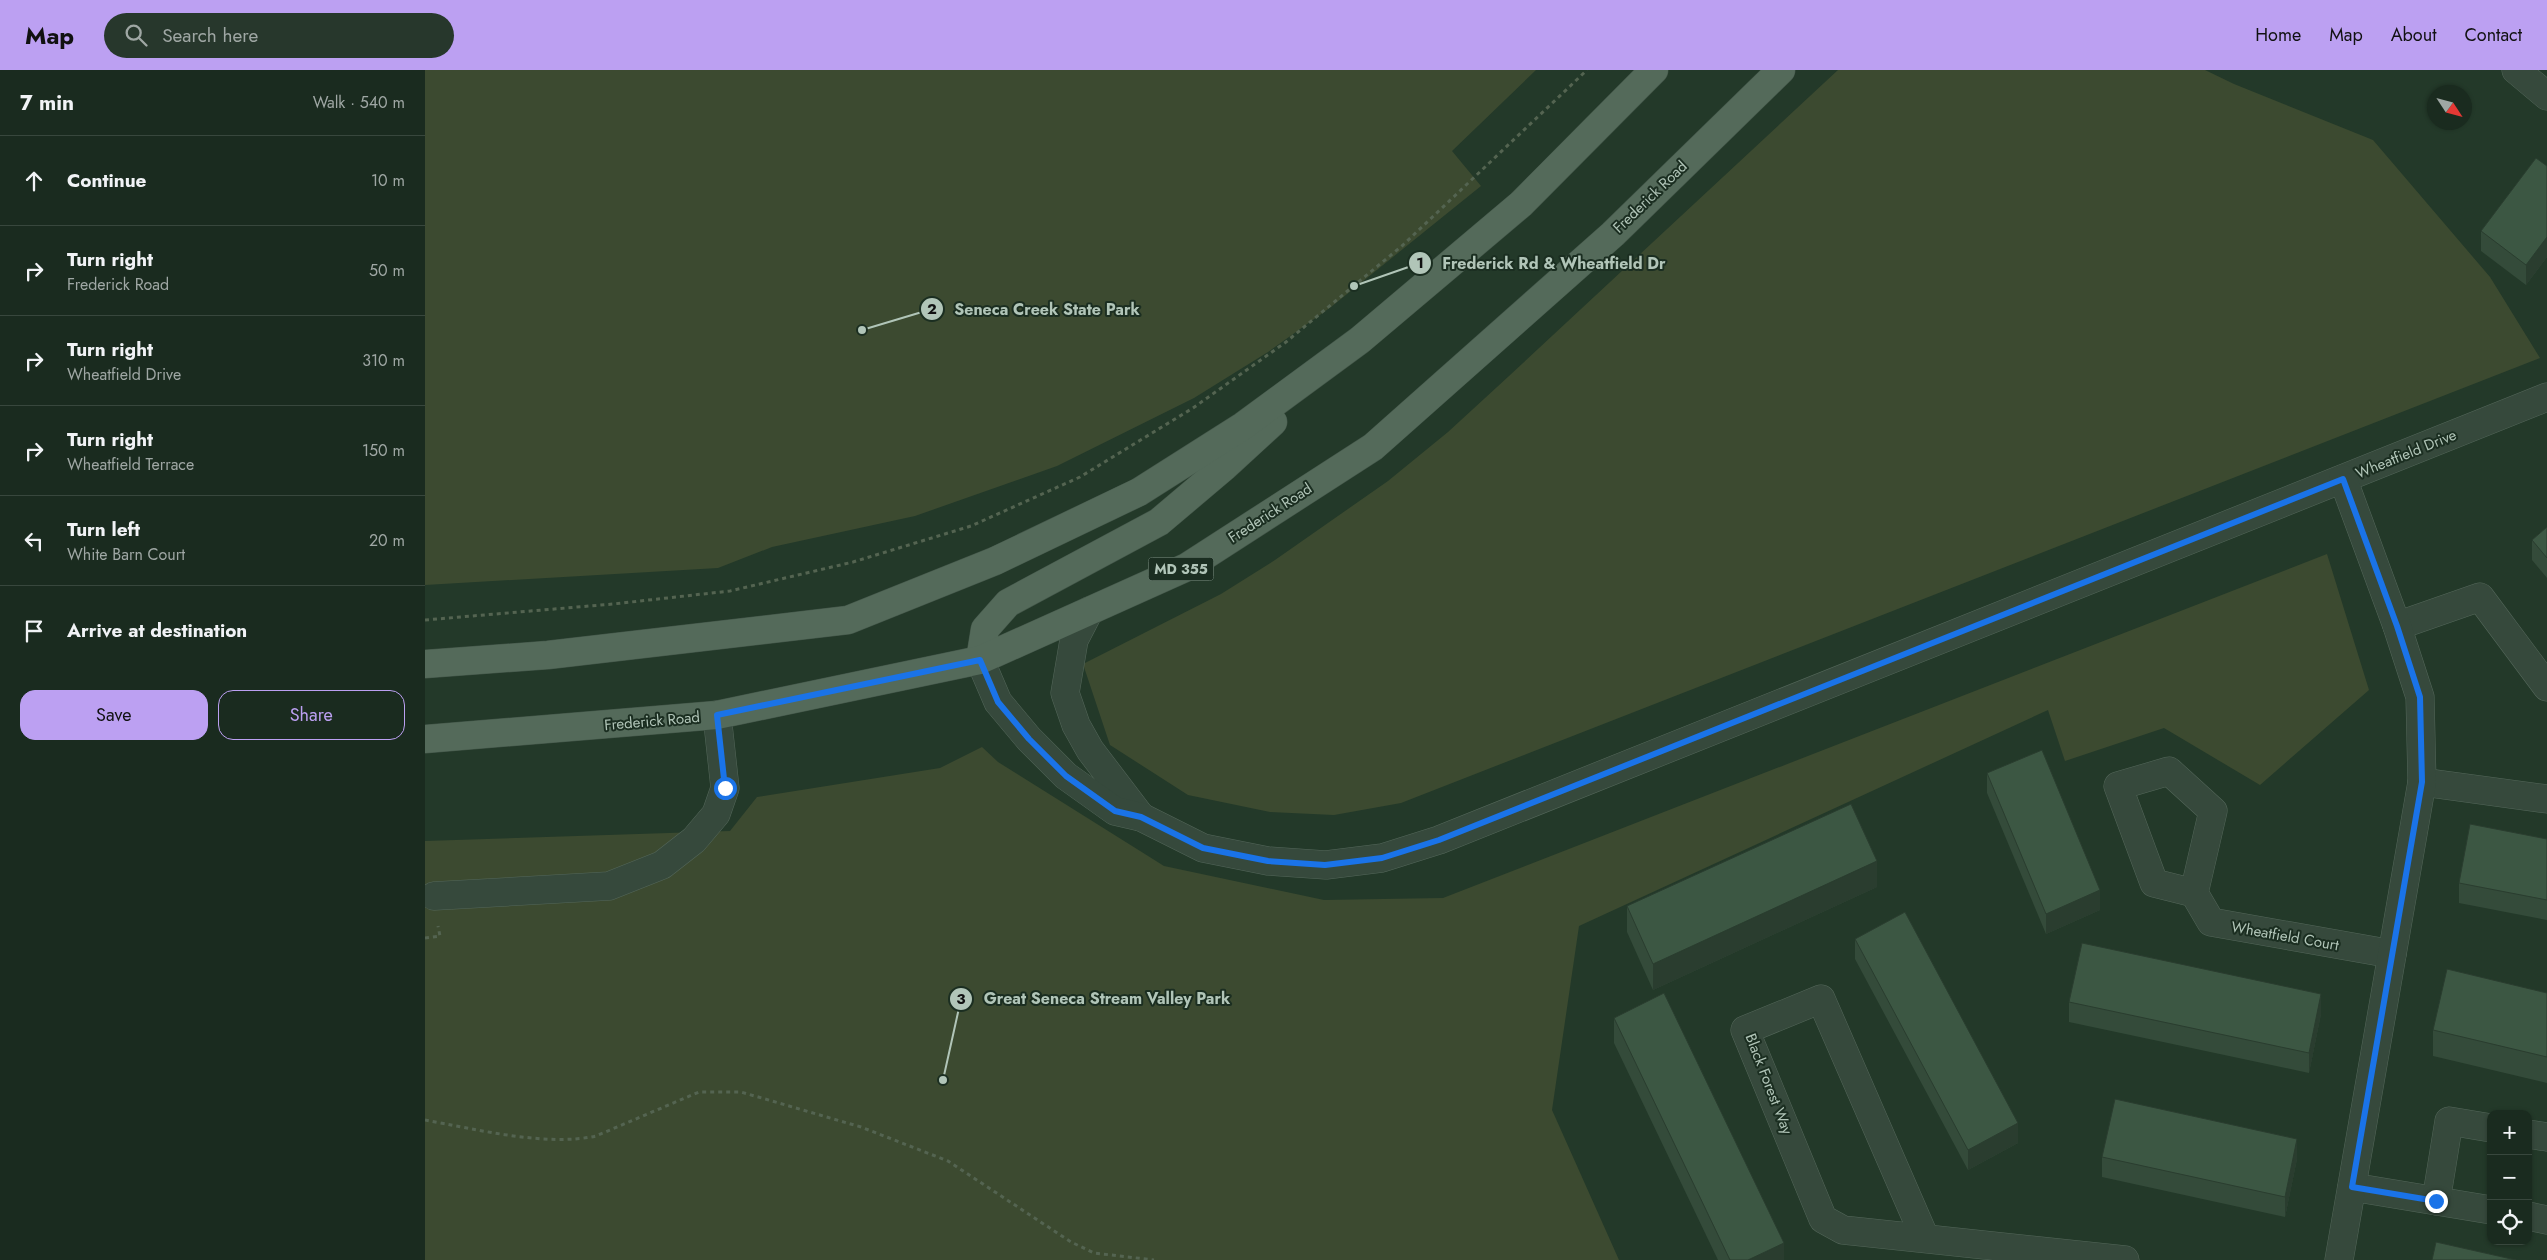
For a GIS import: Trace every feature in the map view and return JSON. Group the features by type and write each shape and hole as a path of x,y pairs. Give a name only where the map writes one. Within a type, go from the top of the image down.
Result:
{"main road":[{"path":"980,660 985,629 1008,603 1159,522 1224,468 1360,340 1521,204 1654,70"},
{"name":"Frederick Road","path":"425,738 717,715 980,660 1187,567 1373,447 1613,234 1781,70"},
{"path":"425,664 567,653 848,620 995,562 1139,492 1243,426 1360,340"}],"street":[{"path":"2516,70 2547,96"},
{"name":"Wheatfield Drive","path":"980,660 998,702 1029,739 1066,776 1115,811 1141,817 1203,848 1268,861 1325,865 1382,858 1449,836 2547,397"},
{"path":"2339,1260 2422,782 2420,697 2397,626 2343,479"},
{"path":"2397,626 2480,597 2547,686"},
{"name":"Wheatfield Drive","path":"1089,611 1074,640 1065,693 1076,726 1090,750 1141,817"},
{"path":"434,896 609,886 662,864 693,840 716,814 725,788 717,715"},
{"path":"2422,782 2547,799"},
{"name":"Wheatfield Court","path":"2194,893 2211,922 2392,954"},
{"name":"Black Forest Way","path":"1925,1238 1821,999 1745,1030 1823,1219 1843,1230 2125,1260"},
{"path":"2436,1201 2449,1121 2487,1127"},
{"path":"2532,1135 2547,1138"},
{"path":"2352,1187 2487,1209"},
{"path":"2532,1217 2547,1220"}],"path":[{"path":"425,620 613,604 730,591 853,562 971,526 1079,477 1193,408 1286,342 1403,245 1587,70"},
{"path":"425,1120 516,1136 582,1139 596,1136 699,1092 741,1092 861,1127 948,1161 1071,1242 1094,1253 1154,1260"}],"green space":[{"path":"425,70 1536,70 1452,151 1481,186 1331,307 1268,352 1194,398 1057,466 915,516 772,547 718,568 425,585"},
{"path":"1838,70 2205,70 2234,84 2373,140 2490,277 2540,358 1401,803 1334,815 1270,812 1188,795 1110,745 1083,664 1221,594 1275,560 1388,481 1448,432"},
{"path":"2327,554 2369,690 2260,785 2164,728 2065,761 2048,710 1579,926 1552,1110 1619,1260 425,1260 425,841 730,831 757,797 940,768 982,747 998,762 1164,866 1324,900 1443,898"}],"building":[{"path":"2536,158 2547,166 2547,237 2526,265 2481,231"},
{"path":"2547,527 2547,558 2532,540"},
{"path":"2042,750 2100,890 2046,914 1987,773"},
{"path":"1851,804 1877,861 1653,964 1627,906"},
{"path":"2470,824 2547,839 2547,900 2459,883"},
{"path":"1905,912 2018,1123 1968,1150 1855,939"},
{"path":"2082,943 2321,994 2309,1053 2069,1002"},
{"path":"2447,969 2547,993 2547,1057 2433,1030"},
{"path":"1664,993 1784,1243 1748,1260 1730,1260 1614,1018"},
{"path":"2115,1099 2297,1139 2285,1197 2102,1157"},
{"path":"2436,1242 2516,1260 2432,1260"}],"place":[{"name":"Frederick Rd & Wheatfield Dr","path":"1354,286"},
{"name":"Seneca Creek State Park","path":"862,330"},
{"name":"Great Seneca Stream Valley Park","path":"943,1080"}],"route":[{"path":"725,788 717,715 980,660 998,702 1029,739 1066,776 1115,811 1141,817 1203,848 1268,861 1325,865 1382,858 1439,840 2343,479 2397,626 2420,697 2422,782 2352,1187 2436,1201"}]}
